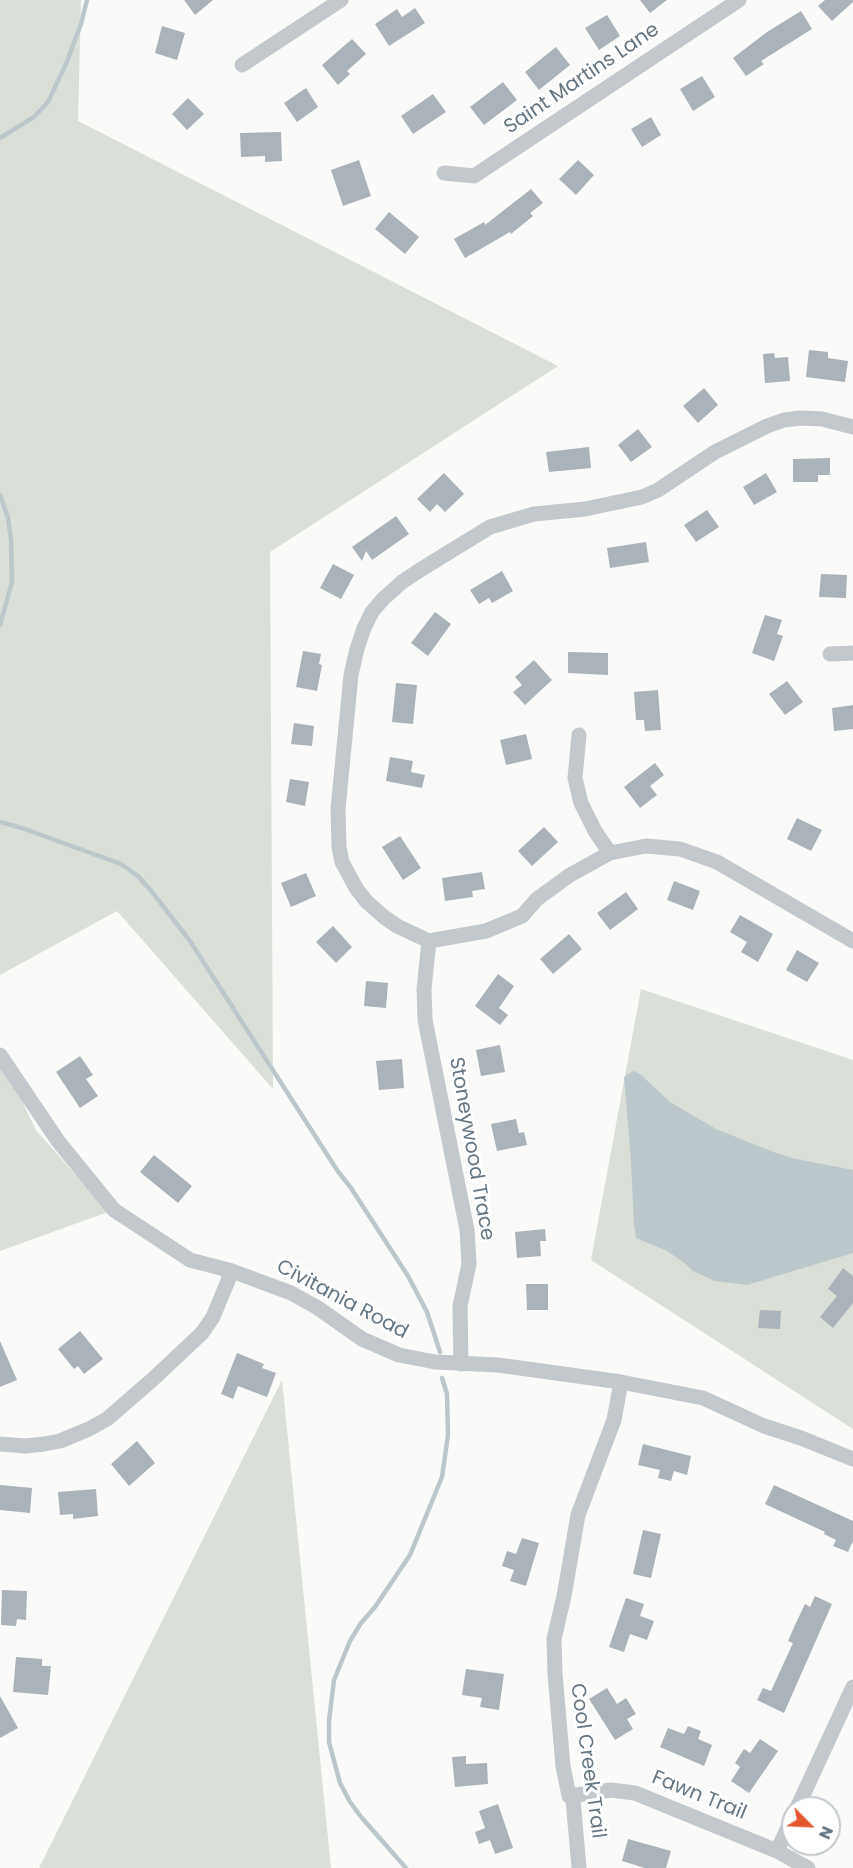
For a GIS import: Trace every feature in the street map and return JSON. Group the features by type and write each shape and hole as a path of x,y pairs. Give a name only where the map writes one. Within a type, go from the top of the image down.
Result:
{"street":[{"path":"242,65 341,0"},
{"name":"Saint Martins Lane","path":"444,174 474,176 739,0"},
{"path":"853,427 822,419 784,420 715,452 658,490 642,497 585,509 534,514 490,527 420,570 383,599 372,612 364,628 353,663 338,809 339,847 342,862 356,888 366,901 397,926 429,941 486,931 522,916 537,899 570,875 610,853 646,846 680,849 717,862 853,941"},
{"path":"830,654 853,653"},
{"path":"579,735 574,778 581,803 595,831 610,853"},
{"name":"Stoneywood Trace","path":"429,941 424,989 425,1020 467,1230 469,1264 460,1306 461,1364"},
{"name":"Civitania Road","path":"0,1055 58,1141 114,1210 190,1260 232,1271 291,1293 318,1308 362,1339 417,1359 498,1365 621,1382 703,1398 764,1426 853,1459"},
{"path":"0,1444 25,1446 60,1441 107,1419 202,1333 213,1317 232,1271"},
{"name":"Cool Creek Trail","path":"579,1868 573,1799 568,1796 563,1766 554,1639 578,1515 614,1420 621,1382"},
{"path":"803,1796 853,1687"},
{"name":"Fawn Trail","path":"568,1796 610,1790 635,1793 777,1851 808,1868"},
{"path":"777,1851 781,1842"}],"shaded area":[{"path":"0,0 81,0 78,121 558,366 270,552 273,1089 117,911 0,975"},
{"path":"641,989 853,1060 853,1429 591,1260"},
{"path":"0,1056 36,1130 108,1212 0,1251"},
{"path":"633,1071 640,1074 670,1102 716,1129 796,1159 853,1170 853,1253 747,1285 715,1281 693,1271 667,1251 636,1238 624,1077"},
{"path":"282,1380 331,1868 39,1868"}],"building":[{"path":"184,0 213,0 195,15"},
{"path":"640,0 667,0 650,13"},
{"path":"825,0 853,0 853,2 832,21 818,6"},
{"path":"415,8 425,23 389,46 375,24 397,9 402,17"},
{"path":"801,11 812,29 761,61 764,64 746,76 733,58 767,32"},
{"path":"607,15 620,36 599,50 585,28"},
{"path":"162,26 185,33 177,60 155,53"},
{"path":"352,39 366,54 347,71 350,74 338,85 322,65"},
{"path":"556,47 570,65 539,90 525,72"},
{"path":"702,76 715,97 693,111 680,89"},
{"path":"503,82 517,100 484,125 470,107"},
{"path":"306,88 318,107 297,122 284,103"},
{"path":"433,94 446,112 413,134 401,116"},
{"path":"188,98 204,114 187,130 172,114"},
{"path":"651,117 661,135 642,147 631,129"},
{"path":"281,132 282,161 265,162 265,156 241,157 240,133"},
{"path":"359,160 371,196 343,206 331,170"},
{"path":"578,160 594,175 576,195 559,179"},
{"path":"531,189 543,203 530,213 533,216 511,234 510,232 465,258 454,239 484,222 485,225"},
{"path":"389,212 419,237 405,254 375,229"},
{"path":"809,350 828,352 828,358 848,361 845,382 806,377"},
{"path":"774,353 775,358 788,357 790,381 765,383 763,354"},
{"path":"704,388 718,405 698,423 683,406"},
{"path":"638,429 652,447 631,462 618,445"},
{"path":"589,447 591,468 549,472 546,452"},
{"path":"830,458 830,475 818,475 818,482 793,482 793,459"},
{"path":"444,473 464,494 445,512 437,504 430,512 417,499"},
{"path":"766,473 777,492 754,505 743,487"},
{"path":"707,510 719,527 696,542 684,525"},
{"path":"396,516 409,534 372,560 366,551 362,561 352,547"},
{"path":"646,542 649,562 610,568 607,548"},
{"path":"333,564 354,575 341,599 320,588"},
{"path":"502,571 513,591 492,603 489,598 479,604 470,590"},
{"path":"821,574 847,575 846,598 819,597"},
{"path":"435,612 451,624 428,656 411,643"},
{"path":"765,615 782,620 777,634 783,636 774,661 752,653"},
{"path":"303,651 321,654 319,664 322,665 317,691 296,687"},
{"path":"568,652 608,653 608,675 568,673"},
{"path":"534,660 552,680 525,705 513,692 522,685 515,677"},
{"path":"787,681 803,702 785,715 769,694"},
{"path":"396,683 417,685 413,724 392,722"},
{"path":"658,690 661,730 645,731 644,720 636,720 634,692"},
{"path":"853,705 853,729 834,731 832,708"},
{"path":"294,723 314,726 312,746 291,744"},
{"path":"526,734 532,759 506,765 500,740"},
{"path":"390,757 413,761 411,772 425,775 422,788 386,781"},
{"path":"655,763 664,775 650,786 657,795 640,808 624,787"},
{"path":"290,779 309,782 305,806 286,802"},
{"path":"797,818 822,830 811,851 787,839"},
{"path":"544,827 558,842 532,866 518,851"},
{"path":"400,836 421,868 403,880 382,847"},
{"path":"482,872 485,889 472,891 473,897 445,901 442,878"},
{"path":"306,873 316,896 291,907 281,883"},
{"path":"674,881 700,891 693,910 667,900"},
{"path":"626,892 638,909 610,930 597,913"},
{"path":"740,915 773,934 758,962 741,952 747,942 730,932"},
{"path":"333,926 352,947 336,963 316,942"},
{"path":"569,934 582,949 553,974 540,959"},
{"path":"797,950 819,963 807,982 786,970"},
{"path":"498,974 514,986 499,1008 508,1015 500,1025 475,1006"},
{"path":"366,981 388,983 386,1008 364,1006"},
{"path":"500,1045 505,1072 481,1076 476,1050"},
{"path":"80,1056 93,1075 86,1079 98,1096 80,1108 56,1072"},
{"path":"402,1059 404,1088 379,1090 376,1061"},
{"path":"516,1119 519,1133 524,1132 527,1145 497,1151 491,1124"},
{"path":"154,1155 192,1186 178,1203 140,1172"},
{"path":"545,1229 546,1241 540,1241 541,1256 517,1258 515,1232"},
{"path":"843,1268 853,1276 853,1303 833,1328 820,1317 837,1296 828,1289"},
{"path":"526,1284 548,1284 548,1310 527,1310"},
{"path":"760,1310 781,1311 780,1329 758,1328"},
{"path":"80,1331 103,1359 84,1374 78,1366 74,1369 58,1349"},
{"path":"0,1341 17,1380 0,1387"},
{"path":"237,1353 264,1364 262,1368 276,1373 267,1397 238,1386 233,1399 221,1394"},
{"path":"137,1441 155,1463 129,1486 111,1464"},
{"path":"643,1444 691,1456 687,1475 674,1471 671,1481 658,1478 660,1470 638,1465"},
{"path":"0,1485 32,1488 30,1513 0,1510"},
{"path":"774,1485 853,1521 853,1541 848,1552 833,1546 836,1540 824,1534 825,1532 765,1504"},
{"path":"96,1489 98,1516 73,1519 73,1514 60,1515 58,1492"},
{"path":"643,1530 661,1534 651,1578 633,1574"},
{"path":"522,1538 539,1543 526,1586 510,1581 514,1570 502,1566 507,1551 516,1554"},
{"path":"2,1590 27,1591 26,1620 17,1619 16,1626 1,1625"},
{"path":"815,1596 832,1604 784,1713 757,1700 763,1688 771,1691 793,1643 788,1641 795,1625 805,1604 810,1607"},
{"path":"626,1598 644,1604 640,1616 654,1621 647,1640 630,1634 624,1652 609,1647"},
{"path":"16,1657 42,1659 42,1666 51,1666 48,1695 13,1692"},
{"path":"466,1669 504,1674 499,1710 480,1707 482,1698 462,1695"},
{"path":"607,1688 617,1704 626,1698 636,1714 627,1719 633,1729 615,1740 589,1699"},
{"path":"0,1696 18,1728 0,1738"},
{"path":"688,1726 701,1731 698,1739 712,1745 704,1766 660,1747 668,1728 684,1734"},
{"path":"760,1739 778,1751 749,1793 731,1781 740,1767 735,1763 744,1749 750,1753"},
{"path":"466,1756 466,1764 487,1763 488,1784 455,1787 452,1757"},
{"path":"498,1804 513,1848 495,1854 490,1840 479,1844 475,1832 485,1828 479,1811"},
{"path":"628,1839 671,1851 666,1868 645,1868 622,1861"}],"waterway":[{"path":"0,138 34,117 48,102 66,64 87,0"},
{"path":"0,495 8,518 11,539 12,582 0,625"},
{"path":"0,822 121,864 138,876 152,892 190,941 408,1276 427,1312 440,1352"},
{"path":"406,1868 362,1818 340,1783 329,1742 329,1721 334,1680 350,1641 410,1555 442,1477 448,1435 447,1394 442,1378"}]}
